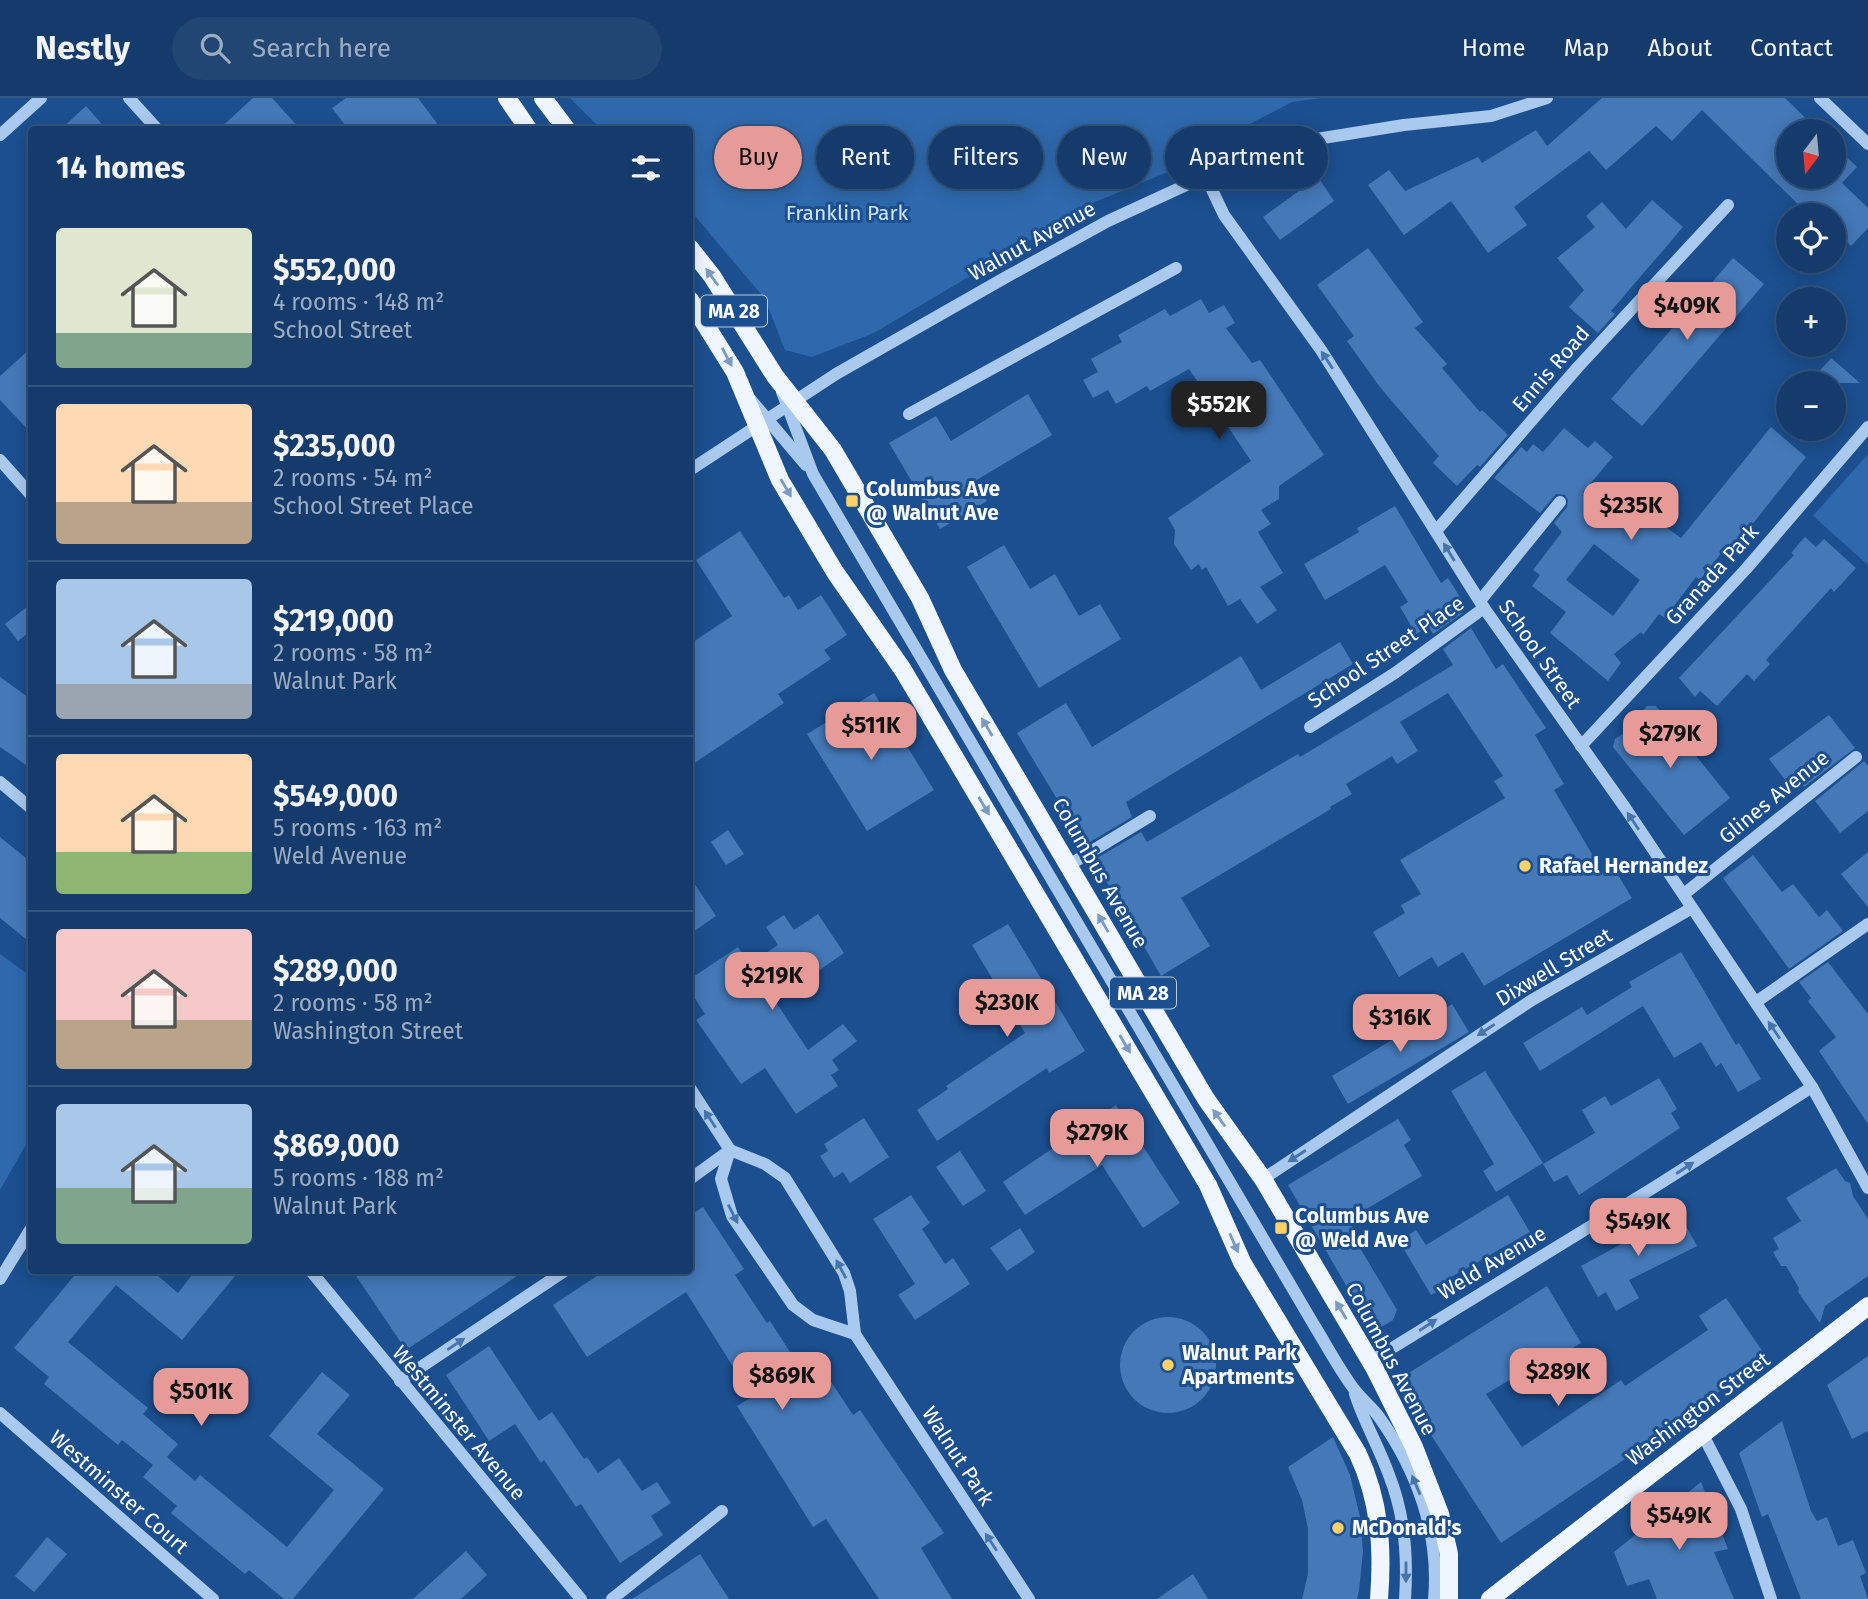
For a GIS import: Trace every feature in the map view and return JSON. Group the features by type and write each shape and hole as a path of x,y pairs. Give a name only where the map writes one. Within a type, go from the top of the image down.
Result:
{"main road":[{"path":"507,98 526,126"},
{"path":"543,98 564,126"},
{"name":"MA 28","path":"693,252 712,276 792,404"},
{"name":"MA 28","path":"693,304 725,352 763,423 780,480 835,572 903,670 1208,1185 1242,1262 1358,1454 1370,1481 1380,1525 1379,1599"},
{"name":"Columbus Avenue","path":"792,404 844,468 920,597 953,670 1206,1100 1263,1179 1371,1361 1406,1430 1440,1514 1450,1554 1448,1599"},
{"name":"Washington Street","path":"1490,1599 1868,1306"}],"street":[{"path":"0,135 41,98"},
{"path":"129,98 154,126"},
{"name":"Walnut Avenue","path":"1328,137 1404,125 1491,117 1547,98"},
{"path":"1820,98 1868,144"},
{"name":"Walnut Avenue","path":"693,468 836,374 1108,221 1179,189"},
{"name":"School Street","path":"1212,189 1224,215 1321,350 1482,605 1684,894 1812,1087 1868,1188"},
{"name":"Ennis Road","path":"1436,531 1578,367 1728,205"},
{"path":"909,414 1176,268"},
{"name":"Columbus Avenue","path":"792,404 813,474"},
{"name":"Columbus Avenue","path":"763,423 813,474 1354,1390 1363,1417 1390,1476 1401,1513 1406,1545 1405,1599"},
{"name":"Granada Park","path":"1581,746 1746,569 1868,427"},
{"path":"0,460 28,492"},
{"name":"School Street Place","path":"1310,727 1395,673 1482,605 1560,502"},
{"name":"Glines Avenue","path":"1684,894 1856,757"},
{"path":"0,782 28,805"},
{"path":"1069,865 1150,816"},
{"name":"Dixwell Street","path":"1263,1179 1532,1000 1692,908"},
{"path":"1756,1002 1868,923"},
{"name":"Weld Avenue","path":"1371,1361 1812,1087"},
{"path":"693,1093 730,1150"},
{"path":"693,1178 730,1150"},
{"path":"730,1150 721,1179 732,1216 793,1305 813,1320 855,1334"},
{"name":"Walnut Park","path":"730,1150 765,1164 785,1178 844,1273 850,1291 855,1334 1029,1599"},
{"path":"0,1279 28,1234"},
{"name":"Westminster Avenue","path":"317,1274 350,1323 581,1599"},
{"path":"400,1381 560,1274"},
{"name":"Columbus Avenue","path":"1354,1390 1373,1410 1396,1444 1422,1499 1434,1547 1434,1599"},
{"name":"Westminster Court","path":"0,1413 213,1599"},
{"path":"1702,1433 1741,1508 1771,1599"},
{"path":"612,1599 722,1511"}],"green space":[{"name":"Franklin Park","path":"570,98 1322,98 1292,102 1246,126 1165,126 1165,173 1151,179 1151,126 1057,126 1057,189 1127,189 1095,202 874,333 812,357 785,350 765,299 693,214 693,126 598,126"},
{"path":"1868,454 1868,565 1813,516"},
{"path":"0,954 28,974 28,1141 0,1190"}],"building":[{"path":"253,98 272,98 297,126 222,126"},
{"path":"346,98 418,98 439,126 346,126 332,108"},
{"path":"1602,98 1785,98 1807,119 1776,119 1776,183 1702,110 1672,141 1656,126 1606,170 1589,151 1514,207 1527,225 1488,253 1451,201 1404,235 1368,185 1389,170 1405,191 1478,157 1482,163 1536,130 1547,146"},
{"path":"86,106 104,126 64,126"},
{"path":"1846,156 1857,167 1846,179"},
{"path":"1846,187 1868,208 1868,228 1851,246 1846,241 1846,203 1797,203 1783,189 1846,189"},
{"path":"1302,189 1326,189 1334,201 1280,240 1263,217"},
{"path":"1652,200 1683,227 1611,311 1615,314 1598,333 1569,307 1584,290 1557,258 1595,227 1586,216 1602,202 1626,229"},
{"path":"1368,248 1423,322 1415,328 1447,364 1442,368 1480,412 1482,410 1508,435 1480,467 1477,465 1457,486 1433,463 1439,456 1379,386 1347,341 1354,336 1317,285"},
{"path":"1733,258 1764,284 1642,426 1611,399"},
{"path":"1201,299 1209,313 1224,305 1235,323 1226,328 1252,363 1260,360 1324,455 1279,486 1279,499 1261,510 1271,524 1258,532 1283,573 1260,587 1277,610 1257,624 1240,599 1228,606 1206,567 1202,570 1199,564 1191,570 1174,544 1175,530 1168,518 1251,461 1189,369 1150,391 1147,386 1116,404 1108,390 1093,398 1083,380 1098,372 1091,359 1122,342 1118,335 1165,309 1170,316"},
{"path":"28,351 28,430 0,400 0,376"},
{"path":"1831,358 1860,383 1846,383 1846,371 1820,371"},
{"path":"1028,394 1052,435 975,481 987,501 940,529 889,443 936,416 951,441"},
{"path":"1771,427 1776,431 1776,441 1787,441 1806,457 1727,556 1722,552 1700,580 1696,577 1665,618 1659,614 1643,635 1641,632 1614,654 1621,663 1608,681 1550,633 1566,612 1532,586 1540,575 1533,570 1562,532 1554,523 1567,507 1568,500 1565,495 1556,494 1540,513 1494,478 1521,447 1527,452 1533,444 1543,452 1564,428 1588,448 1595,441 1613,457 1583,492 1622,522 1635,505 1681,538","holes":["1594,544 1640,580 1613,616 1566,580"]},
{"path":"1395,506 1441,583 1448,578 1465,605 1460,608 1463,613 1433,634 1429,627 1416,634 1400,607 1408,602 1385,565 1325,600 1304,564 1359,532 1357,528"},
{"path":"740,531 784,598 789,595 798,610 821,595 847,635 824,650 831,659 778,694 784,703 693,764 693,642 732,616 696,560"},
{"path":"1805,537 1816,547 1824,539 1856,568 1834,592 1831,588 1766,660 1770,664 1754,681 1747,674 1717,706 1700,691 1695,697 1679,678 1794,555 1791,553"},
{"path":"1004,545 1030,589 1055,574 1079,616 1100,604 1121,639 1039,688 967,567"},
{"path":"28,606 28,633 18,641 5,624"},
{"path":"1471,628 1496,669 1503,664 1546,728 1535,735 1564,784 1554,790 1605,876 1615,870 1632,898 1484,986 1463,952 1438,967 1432,957 1399,977 1373,932 1405,913 1401,905 1421,894 1400,860 1505,798 1494,781 1503,776 1448,693 1400,722 1418,751 1397,764 1392,756 1346,784 1352,794 1330,807 1331,809 1181,898 1210,946 1161,976 1094,860 1141,832 1147,842 1298,754 1300,757 1453,665 1443,649"},
{"path":"1340,642 1353,664 1126,802 1132,817 1085,845 1017,733 1066,703 1092,747 1241,656 1261,690"},
{"path":"0,677 28,697 28,766 0,747"},
{"path":"874,693 934,790 867,831 807,734"},
{"path":"1647,706 1656,706 1730,798 1684,835 1613,747 1615,739 1626,732"},
{"path":"1829,715 1855,748 1804,787 1802,784 1793,790 1769,759"},
{"path":"1864,761 1868,766 1868,811 1840,833 1815,801"},
{"path":"728,830 744,854 726,865 711,842"},
{"path":"0,837 28,860 28,941 0,918"},
{"path":"1868,852 1868,907 1841,874"},
{"path":"1753,855 1782,892 1793,884 1819,917 1827,910 1843,931 1789,969 1723,878"},
{"path":"693,882 716,916 693,932"},
{"path":"818,914 844,953 775,1001 808,1050 843,1024 857,1041 832,1060 839,1070 831,1075 838,1086 796,1114 765,1068 741,1084 696,1020 705,1014 693,996 693,977 738,947 749,964 778,945 766,927 784,915 794,930"},
{"path":"1008,924 1085,1051 1049,1073 1047,1068 937,1141 917,1110 948,1089 946,1086 1025,1033 972,945"},
{"path":"1681,952 1736,1045 1739,1043 1761,1079 1738,1092 1721,1063 1716,1067 1701,1042 1674,1058 1643,1006 1540,1071 1523,1043 1582,1007 1587,1015 1632,987 1629,982"},
{"path":"1828,962 1868,1014 1868,1124 1819,1051 1836,1037 1808,1001 1811,998 1799,982"},
{"path":"1452,1004 1469,1032 1348,1104 1332,1076"},
{"path":"1485,1071 1543,1163 1496,1192 1483,1171 1494,1164 1451,1091"},
{"path":"1659,1078 1677,1109 1671,1113 1680,1128 1579,1195 1567,1175 1554,1182 1543,1164 1595,1133 1582,1110 1605,1096 1611,1106"},
{"path":"1116,1105 1180,1203 1143,1228 1102,1165 1025,1215 1003,1182"},
{"path":"864,1118 889,1157 850,1183 843,1172 834,1178 820,1156 828,1151 824,1144"},
{"path":"1398,1119 1411,1140 1404,1145 1422,1176 1348,1220 1358,1236 1354,1238 1397,1310 1393,1320 1373,1332 1288,1185"},
{"path":"960,1151 986,1191 963,1206 936,1167"},
{"path":"1836,1168 1845,1181 1850,1183 1853,1196 1868,1219 1868,1276 1825,1306 1820,1323 1798,1292 1799,1288 1786,1266 1781,1266 1773,1252 1779,1249 1773,1238 1801,1221 1786,1198"},
{"path":"911,1195 930,1223 922,1229 945,1264 953,1258 970,1284 915,1320 898,1295 915,1284 873,1219"},
{"path":"1508,1195 1530,1232 1446,1280 1449,1285 1431,1295 1399,1241 1416,1230 1426,1245"},
{"path":"1675,1206 1697,1246 1629,1280 1639,1298 1616,1311 1606,1292 1598,1297 1581,1266 1656,1225 1652,1219"},
{"path":"703,1207 744,1269 735,1275 767,1323 770,1321 799,1366 814,1356 853,1415 860,1410 944,1533 921,1548 952,1599 879,1599 826,1519 813,1527 737,1406 752,1397 686,1292 587,1357 553,1305 600,1274 693,1274 693,1213"},
{"path":"1020,1228 1035,1252 1007,1271 990,1248"},
{"path":"76,1274 156,1274 178,1293 193,1274 237,1274 182,1340 116,1285 68,1342 148,1408 143,1414 178,1444 167,1457 195,1481 200,1475 287,1547 334,1490 269,1436 322,1372 350,1395 317,1434 384,1489 293,1599 284,1599 249,1570 245,1574 171,1513 177,1506 143,1477 153,1465 122,1440 118,1445 44,1384 49,1377 14,1348"},
{"path":"355,1274 520,1274 406,1350"},
{"path":"1547,1286 1581,1343 1558,1357 1555,1353 1486,1394 1522,1447 1621,1380 1625,1386 1708,1330 1699,1316 1726,1298 1763,1352 1727,1377 1732,1383 1501,1543 1396,1381"},
{"name":"Walnut Park Apartments","path":"1168,1317 1186,1321 1202,1331 1212,1347 1216,1365 1212,1383 1202,1399 1186,1409 1168,1413 1150,1409 1134,1399 1124,1383 1120,1365 1124,1347 1134,1331 1150,1321"},
{"path":"489,1346 539,1421 552,1412 584,1459 587,1457 598,1473 619,1458 642,1491 657,1482 671,1503 651,1516 663,1535 620,1563 581,1504 576,1507 544,1460 541,1463 515,1424 489,1441 446,1375"},
{"path":"1868,1356 1868,1431 1852,1439 1827,1385"},
{"path":"1782,1421 1811,1511 1817,1521 1827,1517 1838,1546 1853,1540 1866,1573 1860,1576 1868,1599 1801,1599 1768,1514 1762,1517 1739,1453"},
{"path":"1333,1437 1350,1475 1360,1517 1363,1552 1359,1591 1357,1599 1302,1599 1308,1574 1308,1529 1302,1500 1288,1467"},
{"path":"1701,1482 1728,1549 1714,1552 1734,1599 1657,1599 1649,1579 1627,1586 1614,1552"},
{"path":"47,1537 67,1554 34,1592 15,1576"},
{"path":"466,1551 487,1575 461,1599 413,1599"},
{"path":"700,1554 729,1599 632,1599 675,1571"},
{"path":"1193,1574 1208,1599 1157,1599"}],"place":[{"name":"Columbus Ave @ Walnut Ave","path":"852,501"},
{"name":"Rafael Hernandez","path":"1525,866"},
{"name":"Columbus Ave @ Weld Ave","path":"1281,1228"},
{"name":"Walnut Park Apartments","path":"1168,1365"},
{"name":"McDonald's","path":"1338,1528"}]}
